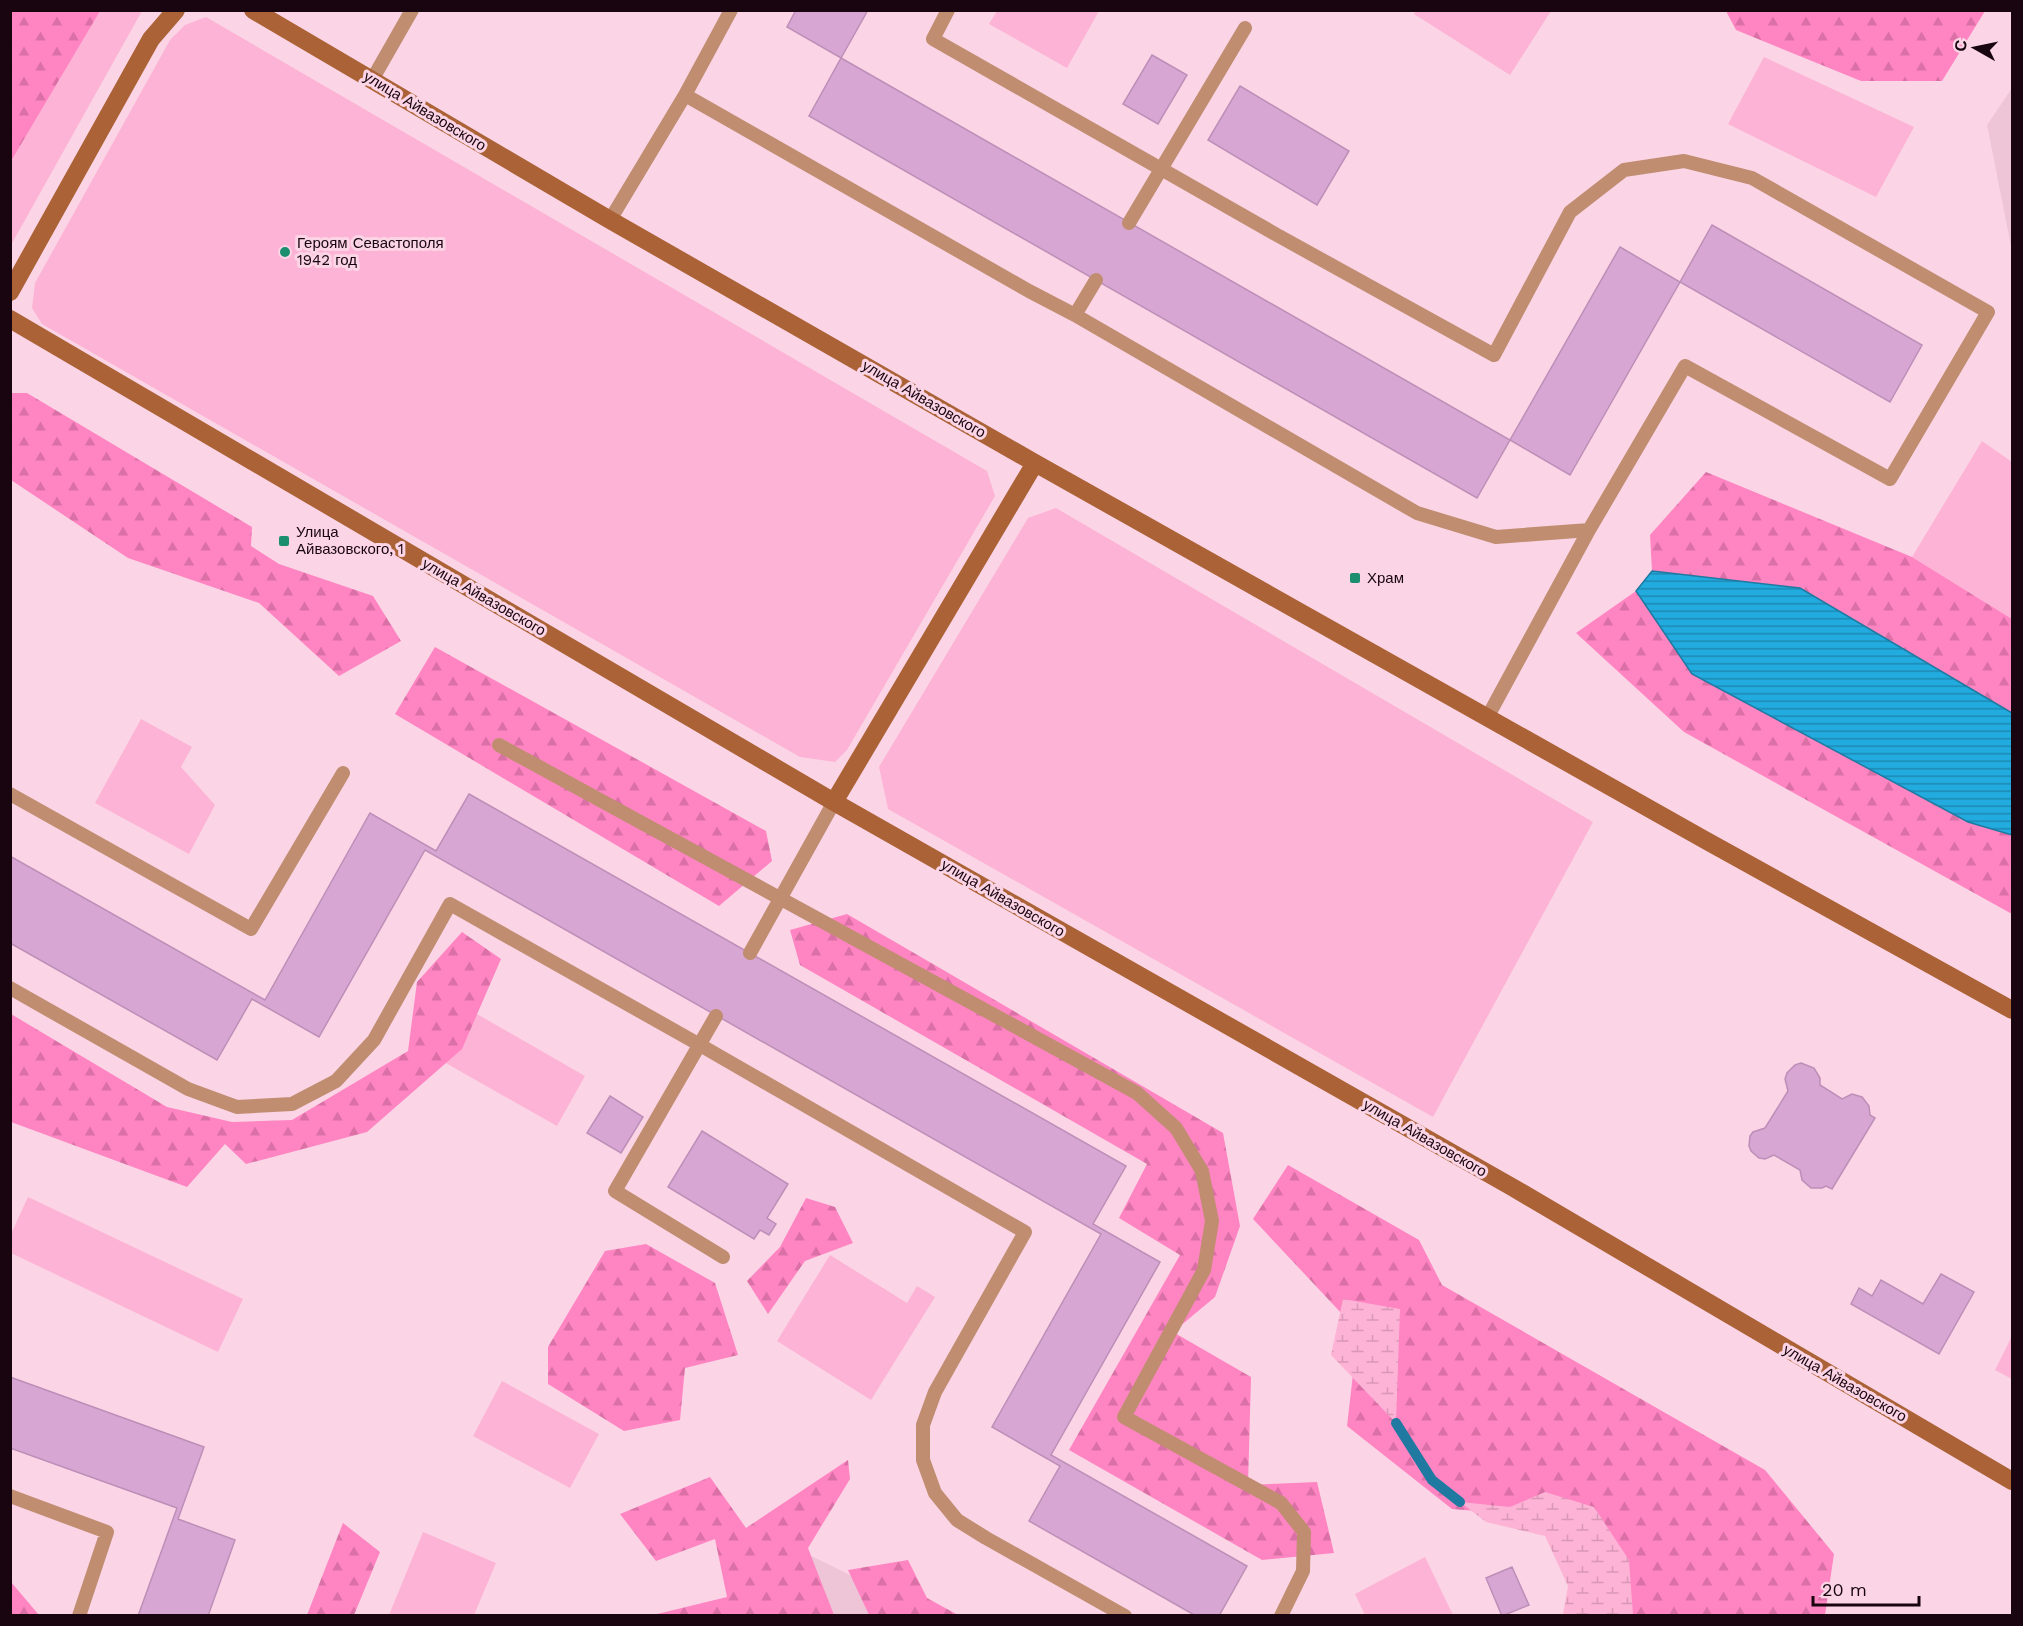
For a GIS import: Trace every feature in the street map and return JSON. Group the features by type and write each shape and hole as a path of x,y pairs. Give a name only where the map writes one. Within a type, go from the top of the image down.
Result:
{"main road":[{"path":"10,292 151,39 176,10"},
{"name":"улица Айвазовского","path":"253,10 610,220 1035,463 1487,718 2013,1010"},
{"name":"улица Айвазовского","path":"10,319 834,802 1512,1187 2013,1481"},
{"path":"834,802 1035,463"}],"lane":[{"path":"372,80 412,10"},
{"path":"610,220 685,95 731,10"},
{"path":"948,10 933,39 1277,236 1494,355 1570,212 1624,170 1684,161 1752,178 1988,312 1890,479 1685,366 1589,530 1487,718"},
{"path":"1129,223 1245,28"},
{"path":"685,95 1075,315 1417,513 1496,537 1589,530"},
{"path":"1075,315 1096,280"},
{"path":"499,745 1137,1094 1176,1128 1202,1171 1212,1221 1204,1270 1124,1417 1281,1503 1304,1532 1303,1571 1281,1616"},
{"path":"10,794 251,929 343,773"},
{"path":"750,953 834,802"},
{"path":"10,988 188,1089 237,1107 292,1104 336,1081 374,1040 450,904 1024,1232 935,1392 923,1425 923,1460 935,1493 957,1520 1125,1616"},
{"path":"716,1016 615,1191 723,1257"},
{"path":"10,1496 107,1532 79,1616"}],"shaded area":[{"path":"2012,88 2012,251 1987,125"},
{"path":"805,1553 838,1569 926,1615 726,1616"}],"green space":[{"path":"1416,10 1551,11 1510,75 1414,14"},
{"path":"10,11 100,11 11,161"},
{"path":"11,11 142,11 11,245"},
{"path":"997,11 1099,11 1067,68 989,24"},
{"path":"1726,11 1985,11 1942,81 1861,81 1736,30"},
{"path":"206,17 987,471 995,496 847,750 835,762 800,757 42,324 32,308 35,283 170,40 185,25"},
{"path":"1764,57 1914,127 1876,197 1728,124"},
{"path":"11,393 27,393 252,527 251,546 279,564 373,596 401,641 339,676 259,603 128,558 11,480"},
{"path":"1982,441 2012,462 2012,619 1912,557"},
{"path":"1706,472 1912,557 2012,619 2012,713 1800,588 1652,571 1650,535"},
{"path":"1056,508 1593,822 1433,1117 888,809 879,767 1028,518"},
{"path":"1636,591 1692,674 1967,822 2012,835 2012,914 1684,732 1576,633"},
{"path":"435,647 766,831 772,861 719,906 395,714"},
{"path":"141,719 192,747 181,767 215,805 189,854 95,803"},
{"path":"847,914 1223,1133 1240,1226 1215,1297 1173,1332 1251,1377 1248,1485 1317,1482 1334,1553 1262,1560 1069,1450 1180,1255 1119,1218 1147,1164 800,965 790,930"},
{"path":"462,932 501,959 462,1049 367,1132 246,1164 225,1144 187,1187 11,1122 11,1014 167,1107 232,1122 292,1120 408,1051 417,982"},
{"path":"449,998 585,1076 557,1126 421,1049"},
{"path":"1288,1165 1419,1240 1442,1285 1765,1470 1834,1554 1825,1615 1588,1615 1562,1518 1452,1509 1347,1426 1358,1331 1253,1219"},
{"path":"28,1197 243,1299 218,1352 11,1253 11,1234"},
{"path":"806,1198 835,1207 853,1243 805,1261 768,1314 747,1281 780,1247"},
{"path":"646,1244 715,1283 738,1355 685,1368 680,1420 624,1431 548,1384 548,1347 605,1251"},
{"path":"830,1255 907,1303 917,1286 935,1297 871,1400 777,1341"},
{"path":"1343,1299 1400,1309 1396,1423 1331,1355"},
{"path":"2012,1336 2012,1379 1995,1370"},
{"path":"502,1381 599,1434 570,1488 473,1436"},
{"path":"848,1460 850,1479 808,1548 834,1615 653,1615 727,1597 715,1539 656,1561 620,1514 710,1477 746,1528"},
{"path":"1545,1492 1594,1507 1629,1560 1633,1615 1563,1615 1568,1586 1545,1536 1486,1522 1460,1502 1510,1507"},
{"path":"343,1523 380,1552 354,1615 307,1615"},
{"path":"423,1532 496,1563 474,1615 389,1615"},
{"path":"1425,1557 1453,1615 1365,1615 1355,1594"},
{"path":"908,1560 927,1598 958,1615 869,1615 848,1570"},
{"path":"11,1582 39,1615 11,1615"}],"water":[{"path":"1652,571 1800,588 2012,713 2012,835 1968,822 1692,674 1636,591"}],"building":[{"path":"796,10 868,10 841,58 787,27"},
{"path":"1152,55 1187,75 1158,124 1123,104"},
{"path":"841,58 1510,440 1477,498 809,116"},
{"path":"1240,86 1349,151 1317,205 1208,140"},
{"path":"1712,225 1922,345 1890,402 1680,282"},
{"path":"1620,247 1680,282 1570,475 1510,440"},
{"path":"469,794 1126,1166 1093,1224 1160,1262 1051,1455 1247,1566 1219,1616 1196,1616 1029,1521 1060,1466 992,1427 1101,1234 425,850 319,1037 252,999 217,1060 10,943 10,856 265,1000 370,813 436,851"},
{"path":"1801,1063 1814,1068 1820,1078 1820,1085 1842,1099 1852,1094 1862,1097 1869,1106 1870,1115 1875,1118 1832,1189 1826,1186 1811,1188 1802,1180 1800,1170 1774,1155 1765,1159 1759,1158 1749,1146 1750,1136 1753,1132 1765,1128 1788,1091 1785,1079 1787,1073 1795,1065"},
{"path":"610,1096 643,1117 621,1153 587,1133"},
{"path":"702,1131 788,1184 767,1218 776,1224 769,1235 760,1230 754,1239 668,1187"},
{"path":"1941,1274 1974,1292 1939,1354 1851,1304 1859,1288 1872,1296 1881,1280 1923,1304"},
{"path":"10,1377 204,1447 178,1519 235,1540 208,1616 138,1616 177,1508 10,1448"},
{"path":"1512,1567 1529,1605 1502,1616 1486,1578"}],"waterway":[{"path":"1396,1423 1432,1480 1460,1502"}],"place":[{"name":"Героям Севастополя 1942 год","path":"285,252"},
{"name":"Улица Айвазовского, 1","path":"284,541"},
{"name":"Храм","path":"1355,578"}]}
